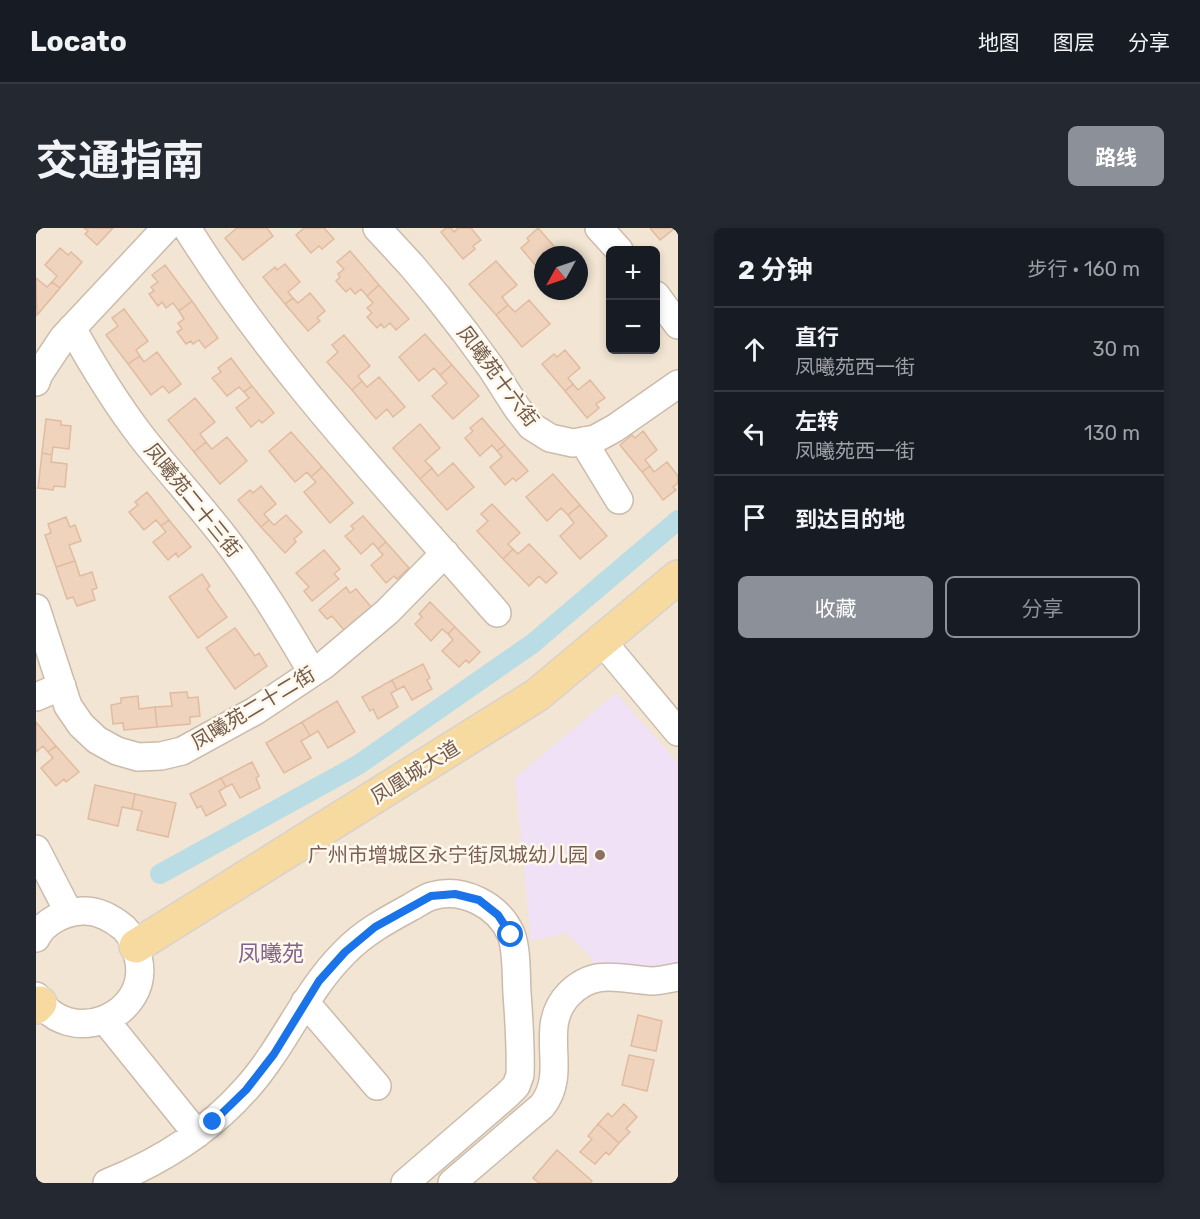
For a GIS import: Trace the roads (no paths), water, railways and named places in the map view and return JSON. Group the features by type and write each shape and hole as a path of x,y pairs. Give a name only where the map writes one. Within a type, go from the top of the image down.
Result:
{"main road":[{"name":"凤凰城大道","path":"136,946 537,695 678,577"}],"street":[{"path":"36,382 63,338 166,228"},
{"path":"187,228 231,294 317,405 497,613"},
{"name":"凤曦苑十六街","path":"377,228 437,296 472,341 531,426 550,438 573,443 595,439 615,428 678,384"},
{"path":"598,228 615,246"},
{"path":"660,300 678,325"},
{"name":"凤曦苑二十三街","path":"72,328 104,382 140,434 213,523 257,582 312,672"},
{"path":"584,441 619,500"},
{"name":"凤曦苑二十二街","path":"36,608 68,706 81,725 97,740 117,751 138,756 161,756 182,751 255,711 324,665 387,612 445,553"},
{"path":"602,641 678,732"},
{"path":"36,697 62,686"},
{"path":"36,849 69,913"},
{"path":"107,1183 146,1166 176,1149 213,1122 246,1090 274,1054 319,981 345,952 375,927 431,896 455,894 479,900 498,915 511,935 516,959 520,1075 516,1086 507,1095 405,1183"},
{"path":"36,938 38,933 52,921 69,913 85,911 101,914 115,921 127,932 136,946 140,963 139,981 132,997 120,1011 105,1020 88,1024 70,1022 53,1015 37,1002"},
{"path":"452,1183 547,1100 555,1076 553,1030 556,1014 563,1000 575,988 588,980 604,976 651,981 678,977"},
{"path":"305,1002 377,1086"},
{"path":"105,1020 197,1134"}],"waterway":[{"path":"160,874 358,765 532,644 678,520"}],"place":[{"name":"广州市增城区永宁街凤城幼儿园","path":"600,855"}],"district":[{"name":"凤曦苑","path":"271,953"}]}
